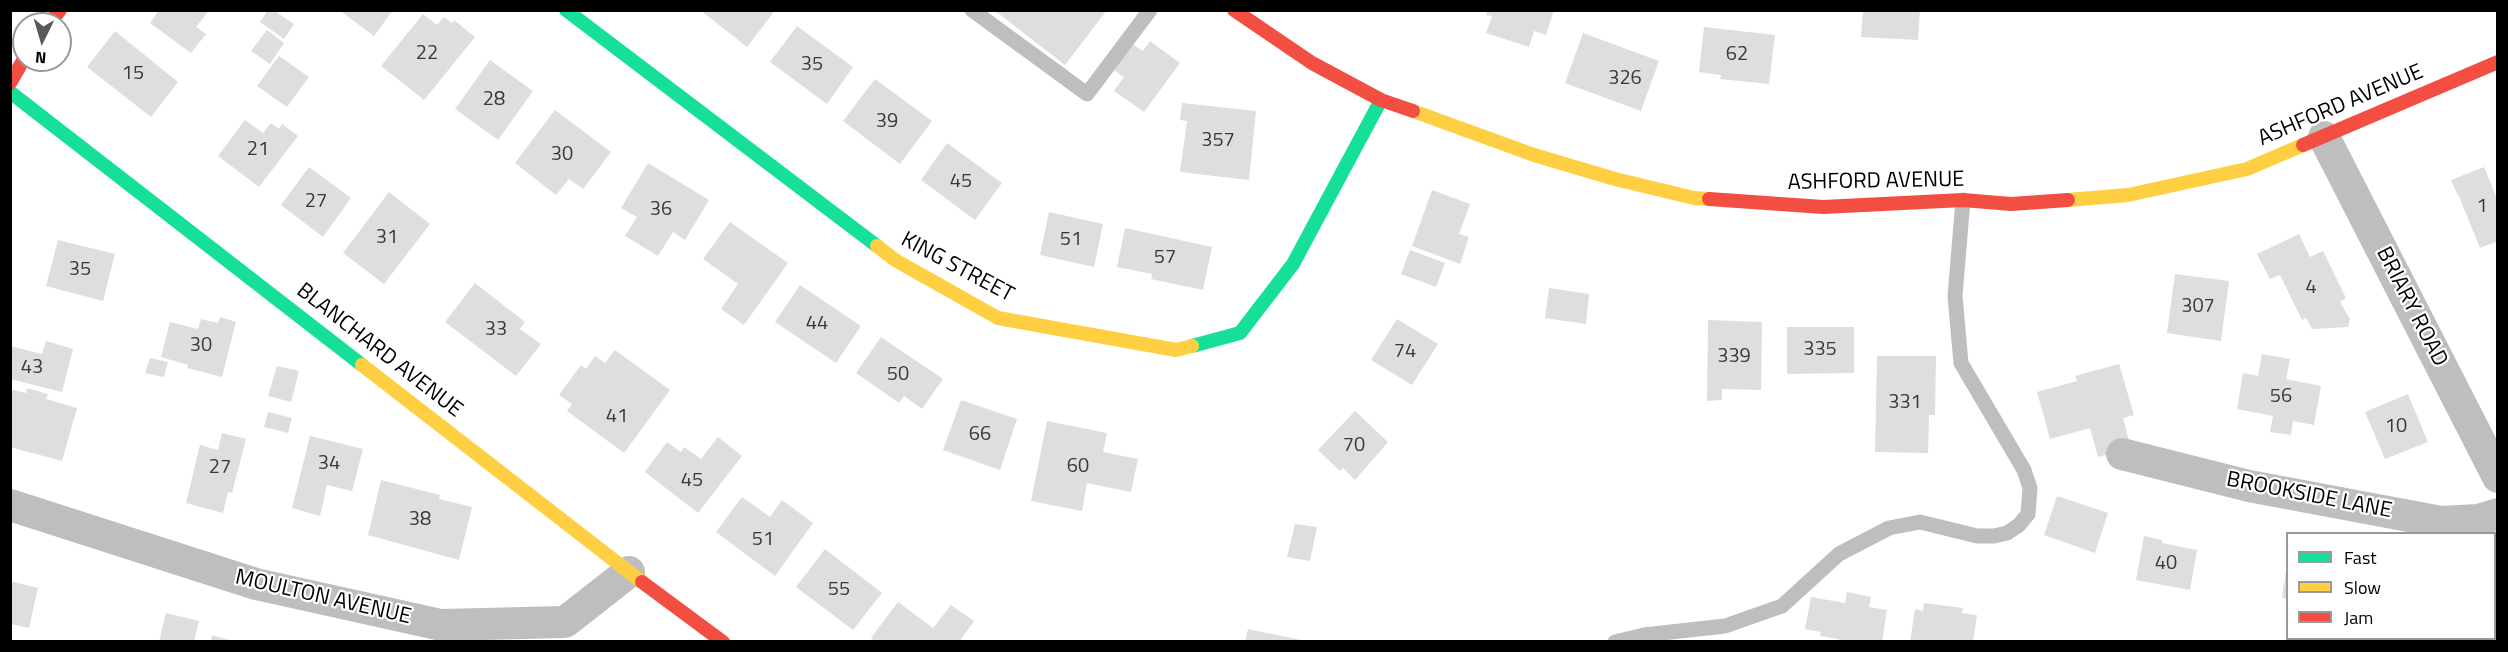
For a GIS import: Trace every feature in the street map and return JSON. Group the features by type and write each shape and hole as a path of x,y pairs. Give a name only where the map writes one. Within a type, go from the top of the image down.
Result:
{"street":[{"name":"KING STREET","path":"566,10 895,260 998,318 1176,350 1240,333 1293,264 1381,100"},
{"name":"ASHFORD AVENUE","path":"1234,10 1304,57 1381,100 1534,155 1615,179 1694,198 1823,207 1964,200 2011,204 2128,195 2247,169 2498,62"},
{"name":"BLANCHARD AVENUE","path":"10,92 629,572 723,642"},
{"name":"BRIARY ROAD","path":"2324,137 2498,477"},
{"name":"BROOKSIDE LANE","path":"2122,454 2249,486 2441,522 2478,520 2498,514"},
{"name":"MOULTON AVENUE","path":"10,505 256,585 441,626 565,622 629,572"}],"lane":[{"path":"972,10 1087,94 1150,10"},
{"path":"1615,642 1644,635 1725,626 1782,606 1839,554 1889,528 1920,522 1977,536 1994,536 2007,533 2019,525 2028,514 2030,488 2024,470 1961,363 1955,296 1964,200"}],"building":[{"path":"159,10 203,10 207,13 196,27 206,34 191,53 150,23"},
{"path":"268,10 273,10 294,24 284,39 260,22"},
{"path":"339,10 393,10 374,36"},
{"path":"700,10 770,10 773,13 747,47"},
{"path":"994,10 1107,10 1065,65"},
{"path":"1488,10 1554,10 1546,35 1534,31 1529,47 1486,33 1492,16 1486,15"},
{"path":"1863,10 1920,10 1918,40 1861,37"},
{"path":"423,14 437,25 444,17 452,23 454,20 475,37 424,100 381,66"},
{"path":"797,26 853,67 827,104 770,62"},
{"path":"1704,27 1775,35 1769,84 1720,79 1721,75 1699,72"},
{"path":"267,30 284,43 270,64 251,51"},
{"path":"115,31 178,82 151,117 87,67"},
{"path":"1583,33 1659,61 1641,111 1565,83"},
{"path":"1150,41 1180,63 1144,112 1114,91 1124,77 1112,69 1131,43 1143,51"},
{"path":"279,56 309,77 287,107 257,86"},
{"path":"490,60 533,91 498,140 455,109"},
{"path":"875,79 932,121 900,164 843,121"},
{"path":"1182,103 1256,111 1249,180 1180,172 1187,121 1180,120"},
{"path":"555,110 611,152 583,189 569,179 556,195 515,163"},
{"path":"245,120 263,133 271,123 279,129 282,124 298,136 259,187 218,156"},
{"path":"947,143 1002,183 975,220 921,180"},
{"path":"648,163 709,200 685,240 673,232 658,256 625,236 637,217 621,208"},
{"path":"309,167 351,198 323,237 281,205"},
{"path":"2484,167 2498,201 2498,241 2480,248 2451,180"},
{"path":"1432,190 1470,204 1459,234 1469,237 1460,264 1412,246"},
{"path":"389,192 430,224 384,284 343,253"},
{"path":"1049,212 1103,224 1094,267 1040,255"},
{"path":"730,222 788,263 744,325 721,309 738,284 703,259"},
{"path":"1125,228 1212,247 1203,290 1151,279 1152,274 1117,267"},
{"path":"2299,234 2310,257 2323,251 2346,298 2340,302 2350,319 2348,327 2312,329 2306,318 2302,320 2280,275 2270,279 2257,254"},
{"path":"58,240 115,254 103,301 46,286"},
{"path":"1410,250 1445,263 1436,287 1401,274"},
{"path":"2175,274 2229,281 2221,341 2167,333"},
{"path":"475,283 525,322 520,329 541,344 516,376 445,322"},
{"path":"800,285 861,326 836,363 775,322"},
{"path":"1549,288 1589,294 1586,324 1545,318"},
{"path":"220,317 236,322 222,377 187,368 188,365 161,357 170,322 198,329 201,319 218,323"},
{"path":"1397,319 1438,344 1412,385 1371,360"},
{"path":"1708,320 1762,322 1761,390 1722,389 1722,400 1707,401"},
{"path":"1787,327 1854,327 1854,373 1787,374"},
{"path":"881,337 943,379 922,409 904,396 899,403 856,373"},
{"path":"46,341 73,349 62,392 10,379 10,346 42,354"},
{"path":"615,350 670,390 624,453 567,411 572,404 559,395 581,365 586,369 595,356 605,363"},
{"path":"2262,354 2290,359 2286,379 2321,386 2314,425 2293,421 2291,435 2270,432 2273,416 2237,409 2243,373 2258,376"},
{"path":"1877,356 1936,356 1935,415 1929,415 1928,453 1875,452"},
{"path":"150,358 168,362 164,377 145,373"},
{"path":"2119,364 2134,415 2123,418 2131,448 2098,457 2090,428 2050,439 2037,392 2077,381 2075,376"},
{"path":"277,366 299,371 291,402 268,396"},
{"path":"27,388 48,394 46,399 77,408 62,461 10,447 10,389 26,393"},
{"path":"2408,394 2428,442 2385,459 2365,412"},
{"path":"961,400 1017,419 1000,470 943,450"},
{"path":"1355,411 1388,442 1355,480 1343,468 1340,471 1318,450"},
{"path":"268,412 292,418 288,433 264,427"},
{"path":"1047,421 1107,433 1103,452 1138,459 1131,492 1087,483 1082,511 1031,501"},
{"path":"222,433 246,439 232,493 228,492 223,513 186,503 200,445 218,450"},
{"path":"310,436 363,449 352,491 327,485 320,516 292,508"},
{"path":"718,437 742,456 698,513 645,472 667,442 681,452 684,447 701,459"},
{"path":"381,480 440,495 439,499 472,507 459,560 368,535"},
{"path":"2057,496 2108,513 2095,553 2044,535"},
{"path":"742,497 770,517 782,500 813,523 775,576 716,532"},
{"path":"1295,524 1317,527 1310,561 1287,557"},
{"path":"2144,536 2162,540 2162,543 2197,550 2190,590 2136,580"},
{"path":"825,549 882,593 853,630 796,587"},
{"path":"2286,570 2286,599 2282,598"},
{"path":"10,581 38,588 29,628 10,624"},
{"path":"1847,592 1871,597 1869,607 1887,610 1882,642 1838,642 1839,639 1820,636 1821,632 1805,629 1811,597 1845,603"},
{"path":"2496,592 2498,592 2498,642 2468,642 2468,640 2496,640"},
{"path":"898,602 933,628 951,605 974,621 959,642 875,642 871,638"},
{"path":"1924,603 1963,608 1962,613 1977,615 1973,642 1910,642 1915,609 1923,611"},
{"path":"166,613 199,621 194,642 159,642"},
{"path":"1248,629 1301,640 1300,642 1245,642"},
{"path":"212,635 233,641 233,642 211,642"}],"traffic: fast":[{"path":"566,10 877,246"},
{"path":"10,92 362,365"},
{"path":"1192,346 1240,333 1293,264 1381,100"}],"traffic: slow":[{"path":"1413,111 1534,155 1615,179 1694,198 1709,199"},
{"path":"2068,200 2128,195 2247,169 2303,145"},
{"path":"877,246 895,260 998,318 1176,350 1192,346"},
{"path":"362,365 642,582"}],"traffic: jam":[{"path":"1234,10 1312,63 1381,100 1413,111"},
{"path":"2303,145 2498,62"},
{"path":"10,83 16,72"},
{"path":"1709,199 1823,207 1963,200 2011,204 2068,200"},
{"path":"642,582 723,642"}]}
